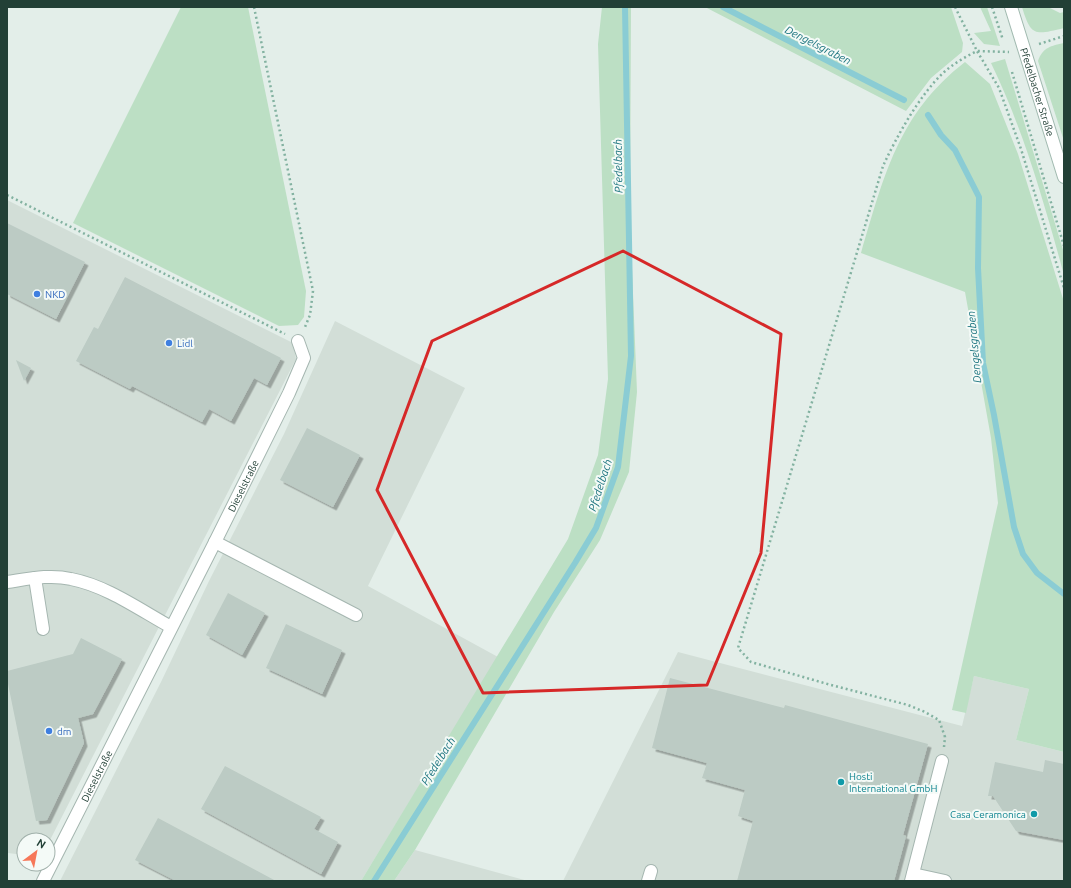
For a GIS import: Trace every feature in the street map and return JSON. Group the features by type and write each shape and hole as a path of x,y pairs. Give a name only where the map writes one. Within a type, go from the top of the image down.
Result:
{"street":[{"name":"Pfedelbacher Straße","path":"1011,7 1064,177"},
{"name":"Dieselstraße","path":"42,881 171,627 216,542 289,393 304,358 298,341"},
{"path":"216,542 356,615"},
{"path":"35,578 43,629"},
{"path":"7,582 35,578 71,579 100,588 171,627"},
{"path":"942,761 912,877 945,881"}],"path":[{"path":"7,195 298,341 310,315 313,291 254,7"},
{"path":"955,7 977,51 999,88 1028,171 1064,288"},
{"path":"992,7 1009,60"},
{"path":"942,761 945,737 939,720 925,712 908,705 831,686 751,662 738,648 883,166 898,134 943,73 962,59 977,51 1007,52 1064,36"},
{"path":"1011,67 1064,246"}],"highlighted area":[{"path":"623,251 781,334 761,553 707,685 483,693 377,490 432,341"}],"shaded area":[{"path":"7,200 293,343 296,359 54,832 16,832 16,854 8,853"},
{"path":"335,321 465,388 368,586 498,657 361,881 60,881 284,434"},
{"path":"678,652 962,726 974,676 1029,689 1016,740 1064,752 1064,881 563,881"},
{"path":"415,850 528,881 394,881"}],"green space":[{"path":"181,7 248,7 306,291 304,317 298,325 279,326 73,223"},
{"path":"602,7 631,7 630,219 637,392 629,472 600,540 554,612 415,850 394,881 361,881 568,539 598,455 608,379 598,44"},
{"path":"705,7 951,7 963,43 962,52 931,78 906,111"},
{"path":"980,7 987,7 1000,46 984,44 974,33 991,31"},
{"path":"1022,7 1048,7 1060,13 1064,12 1064,28 1046,32 1040,32 1032,29 1028,24"},
{"path":"1064,43 1064,141 1038,61 1045,50 1051,46"},
{"path":"1005,59 1064,253 1064,275 1041,194 1023,141 1014,115 991,63"},
{"path":"965,62 990,84 1018,154 1064,302 1064,752 1016,740 1029,689 974,676 966,713 952,710 998,503 991,438 965,292 861,253 886,172 896,148 924,103 942,82"}],"building":[{"path":"7,223 85,262 56,319 7,294"},
{"name":"Lidl","path":"125,277 281,358 267,385 254,378 231,421 209,409 202,422 132,386 130,389 76,361 94,327 98,329"},
{"path":"16,360 31,368 24,381"},
{"path":"307,428 360,455 333,507 280,480"},
{"path":"228,593 265,613 242,655 206,635"},
{"path":"286,624 342,650 322,694 266,668"},
{"name":"dm","path":"81,638 122,659 93,714 78,718 84,743 47,820 36,821 7,679 7,671 73,654"},
{"name":"Hosti International GmbH","path":"670,678 784,708 785,705 928,744 903,835 906,836 894,881 737,881 753,821 738,816 745,790 702,778 707,763 652,748"},
{"name":"Casa Ceramonica","path":"1045,760 1064,764 1064,840 1016,831 993,796 988,796 995,762 1043,772"},
{"path":"225,766 321,817 314,829 338,842 321,874 201,809"},
{"path":"158,818 276,881 176,881 135,860"}],"waterway":[{"name":"Pfedelbach","path":"374,881 596,528 618,467 631,356 625,7"},
{"name":"Dengelsgraben","path":"723,7 904,100"},
{"name":"Dengelsgraben","path":"928,115 941,135 955,150 979,197 978,268 983,363 1014,527 1023,554 1037,573 1064,594"}],"place":[{"name":"NKD","path":"37,294"},
{"name":"Lidl","path":"169,343"},
{"name":"dm","path":"49,731"},
{"name":"Hosti International GmbH","path":"841,782"},
{"name":"Casa Ceramonica","path":"1034,814"}]}
